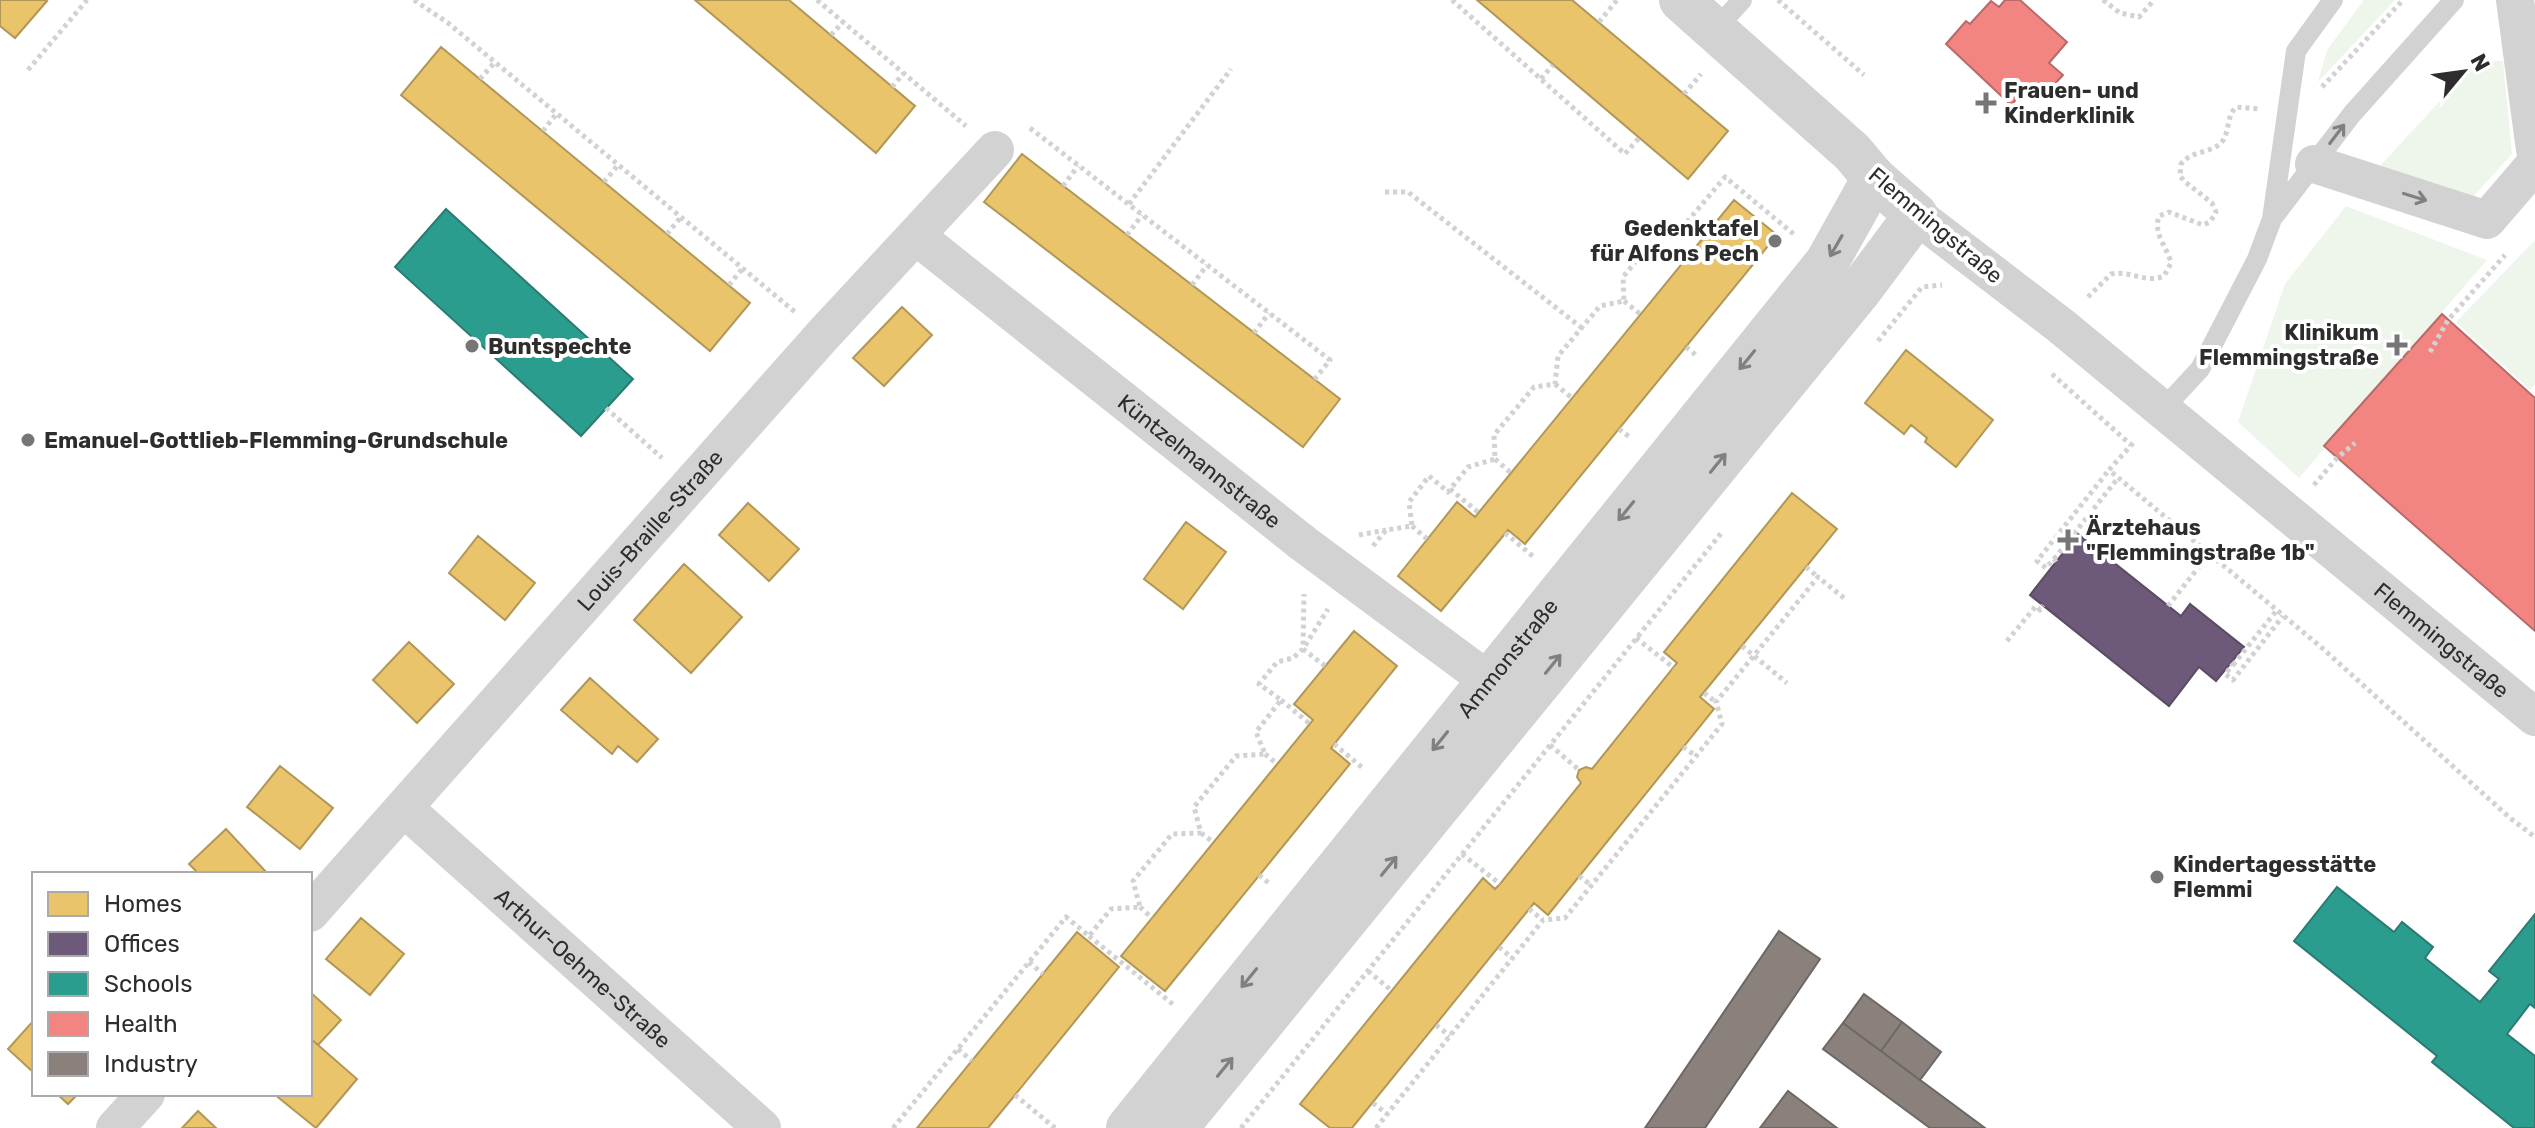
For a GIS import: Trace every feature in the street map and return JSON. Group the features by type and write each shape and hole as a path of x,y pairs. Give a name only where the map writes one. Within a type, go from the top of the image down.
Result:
{"street":[{"name":"Flemmingstraße","path":"1681,0 1728,15 1874,178 1916,215 2061,326 2535,717"},
{"path":"2515,0 2535,150"},
{"name":"Louis-Braille-Straße","path":"312,911 823,335 995,150"},
{"path":"2314,164 2487,220 2535,164"},
{"name":"Ammonstraße","path":"1128,1128 1827,262 1874,178"},
{"name":"Ammonstraße","path":"1176,1128 1860,290 1916,215"},
{"name":"Küntzelmannstraße","path":"916,236 1304,544 1489,681"},
{"name":"Arthur-Oehme-Straße","path":"404,808 762,1128"},
{"path":"115,1128 144,1096"}],"lane":[{"path":"2162,410 2200,369 2257,259 2272,219 2296,51 2333,0"},
{"path":"2272,219 2352,114 2454,0"}],"path":[{"path":"28,70 87,0"},
{"path":"414,0 448,23 823,335"},
{"path":"817,0 995,150"},
{"path":"1452,0 1625,154 1640,137"},
{"path":"1599,22 1617,0"},
{"path":"1778,0 1864,75"},
{"path":"2103,0 2120,13 2139,17 2154,0"},
{"path":"2320,89 2403,0"},
{"path":"831,35 843,22"},
{"path":"480,79 495,62"},
{"path":"1541,79 1553,65"},
{"path":"1129,204 1231,69"},
{"path":"892,87 904,73"},
{"path":"2084,301 2111,274 2123,273 2149,279 2164,276 2171,263 2157,235 2159,216 2169,212 2203,225 2210,222 2216,212 2212,203 2184,181 2181,164 2193,154 2214,148 2223,140 2229,117 2236,107 2267,110"},
{"path":"543,131 557,113"},
{"path":"1027,125 1330,360 1314,380"},
{"path":"604,182 618,165"},
{"path":"1063,186 1078,166"},
{"path":"1640,314 1624,301 1623,277 1662,230 1687,222 1725,177 1827,262"},
{"path":"1385,192 1408,192 1582,328"},
{"path":"1127,235 1142,215"},
{"path":"667,234 681,217"},
{"path":"1687,222 1704,237"},
{"path":"2430,352 2448,320 2506,254"},
{"path":"1192,285 1207,265"},
{"path":"729,285 743,268"},
{"path":"1875,344 1922,287 1947,284"},
{"path":"1555,384 1558,356 1600,306 1624,301"},
{"path":"1254,333 1269,313"},
{"path":"2044,367 2131,445"},
{"path":"1511,473 1495,459 1494,435 1534,387 1555,384 1572,398"},
{"path":"606,408 691,485"},
{"path":"2118,478 2055,560 2046,568 2037,561 2109,470 2162,410"},
{"path":"2323,475 2355,443"},
{"path":"1427,539 1412,526 1409,502 1429,476 1448,492 1468,467 1495,459"},
{"path":"2109,470 2277,610 2535,837"},
{"path":"1450,489 1478,512"},
{"path":"1303,649 1304,544 1412,526"},
{"path":"1241,1128 1727,526"},
{"path":"1310,724 1259,684 1277,662 1293,658 1303,649 1349,576 1386,530"},
{"path":"2168,606 2209,554"},
{"path":"1806,567 1844,598"},
{"path":"1716,702 1818,577"},
{"path":"2007,641 2036,606 2040,610 2043,605"},
{"path":"2277,610 2225,674 2233,680 2283,616"},
{"path":"1636,638 1674,668"},
{"path":"1742,646 1787,683"},
{"path":"1303,649 1325,666"},
{"path":"1529,909 1543,920 1565,918 1591,886 1722,724 1716,702 1704,693"},
{"path":"1277,764 1265,754 1256,732 1281,700"},
{"path":"1550,745 1579,770"},
{"path":"1683,747 1696,756"},
{"path":"1213,842 1201,833 1194,807 1236,756 1265,754"},
{"path":"1152,918 1140,907 1133,881 1172,834 1201,833"},
{"path":"1462,854 1500,884"},
{"path":"1579,876 1591,886"},
{"path":"1089,936 1111,909 1140,907"},
{"path":"893,1128 1066,917 1206,1031"},
{"path":"1376,1128 1543,920"},
{"path":"1499,947 1512,958"},
{"path":"1029,962 1043,974"},
{"path":"1368,971 1392,991"},
{"path":"1436,1025 1450,1036"},
{"path":"958,1049 972,1061"},
{"path":"1015,1095 1055,1128"},
{"path":"1373,1103 1387,1114"}],"shaded area":[{"path":"2364,0 2395,0 2318,82 2327,50"},
{"path":"2477,61 2503,61 2512,154 2470,200 2378,168"},
{"path":"2346,206 2487,260 2299,478 2238,422 2285,284"},
{"path":"2535,240 2535,384 2530,390 2456,322"}],"building: Homes":[{"path":"0,0 47,1 15,38 0,26"},
{"path":"695,0 789,0 915,106 876,153"},
{"path":"1477,0 1572,0 1728,131 1688,179"},
{"path":"441,47 750,303 710,351 401,95"},
{"path":"1022,154 1340,399 1303,447 984,202"},
{"path":"1734,200 1777,235 1525,544 1508,530 1441,611 1398,576 1457,502 1475,517"},
{"path":"902,307 932,335 884,386 853,358"},
{"path":"1906,350 1993,420 1956,467 1925,442 1927,438 1911,425 1904,434 1865,403"},
{"path":"1792,493 1837,529 1700,697 1714,709 1548,915 1534,903 1352,1128 1330,1128 1300,1104 1483,878 1495,889 1500,884 1581,783 1577,777 1579,770 1586,767 1592,769 1677,663 1664,652"},
{"path":"748,503 799,549 769,581 719,535"},
{"path":"1186,522 1226,552 1183,609 1144,579"},
{"path":"478,536 535,583 505,620 449,573"},
{"path":"684,564 742,617 691,673 634,620"},
{"path":"1354,631 1397,666 1331,748 1350,764 1165,991 1121,956 1313,720 1294,704"},
{"path":"409,642 454,684 417,723 373,680"},
{"path":"590,678 658,739 637,762 618,746 612,754 561,710"},
{"path":"280,766 333,808 300,849 247,807"},
{"path":"226,829 266,872 197,872 189,864"},
{"path":"361,918 404,954 370,995 326,959"},
{"path":"1077,932 1119,967 1015,1095 988,1128 917,1128"},
{"path":"312,994 341,1020 318,1045 312,1040"},
{"path":"32,1022 32,1071 8,1049"},
{"path":"312,1040 357,1079 316,1128 276,1096 312,1096"},
{"path":"59,1096 76,1096 68,1104"},
{"path":"198,1111 216,1128 182,1128"}],"building: Offices":[{"path":"2078,534 2181,616 2190,604 2244,647 2216,681 2199,667 2169,706 2030,595"}],"building: Schools":[{"path":"446,209 633,379 581,436 395,267"},
{"path":"2337,887 2394,932 2402,922 2433,947 2425,958 2480,1002 2499,979 2489,971 2535,914 2535,1008 2530,1004 2507,1034 2535,1056 2535,1128 2514,1128 2432,1062 2437,1056 2294,941"}],"building: Health":[{"path":"2005,0 2020,0 2067,42 2049,63 2063,75 2041,99 2028,86 2011,105 1946,44 1966,21 1970,24 1991,1 1999,7"},
{"path":"2442,314 2535,398 2535,631 2324,446"}],"building: Industry":[{"path":"1779,931 1820,959 1705,1128 1645,1128"},
{"path":"1864,994 1902,1022 1881,1051 1843,1023"},
{"path":"1902,1022 1941,1052 1920,1080 1881,1051"},
{"path":"1843,1023 1985,1128 1930,1128 1823,1049"},
{"path":"1788,1091 1837,1128 1760,1128"}],"place":[{"name":"Frauen- und Kinderklinik","path":"1986,103"},
{"name":"Gedenktafel für Alfons Pech","path":"1775,241"},
{"name":"Klinikum Flemmingstraße","path":"2397,345"},
{"name":"Buntspechte","path":"472,346"},
{"name":"Emanuel-Gottlieb-Flemming-Grundschule","path":"28,440"},
{"name":"Ärztehaus \"Flemmingstraße 1b\"","path":"2068,540"},
{"name":"Kindertagesstätte Flemmi","path":"2157,877"}]}
